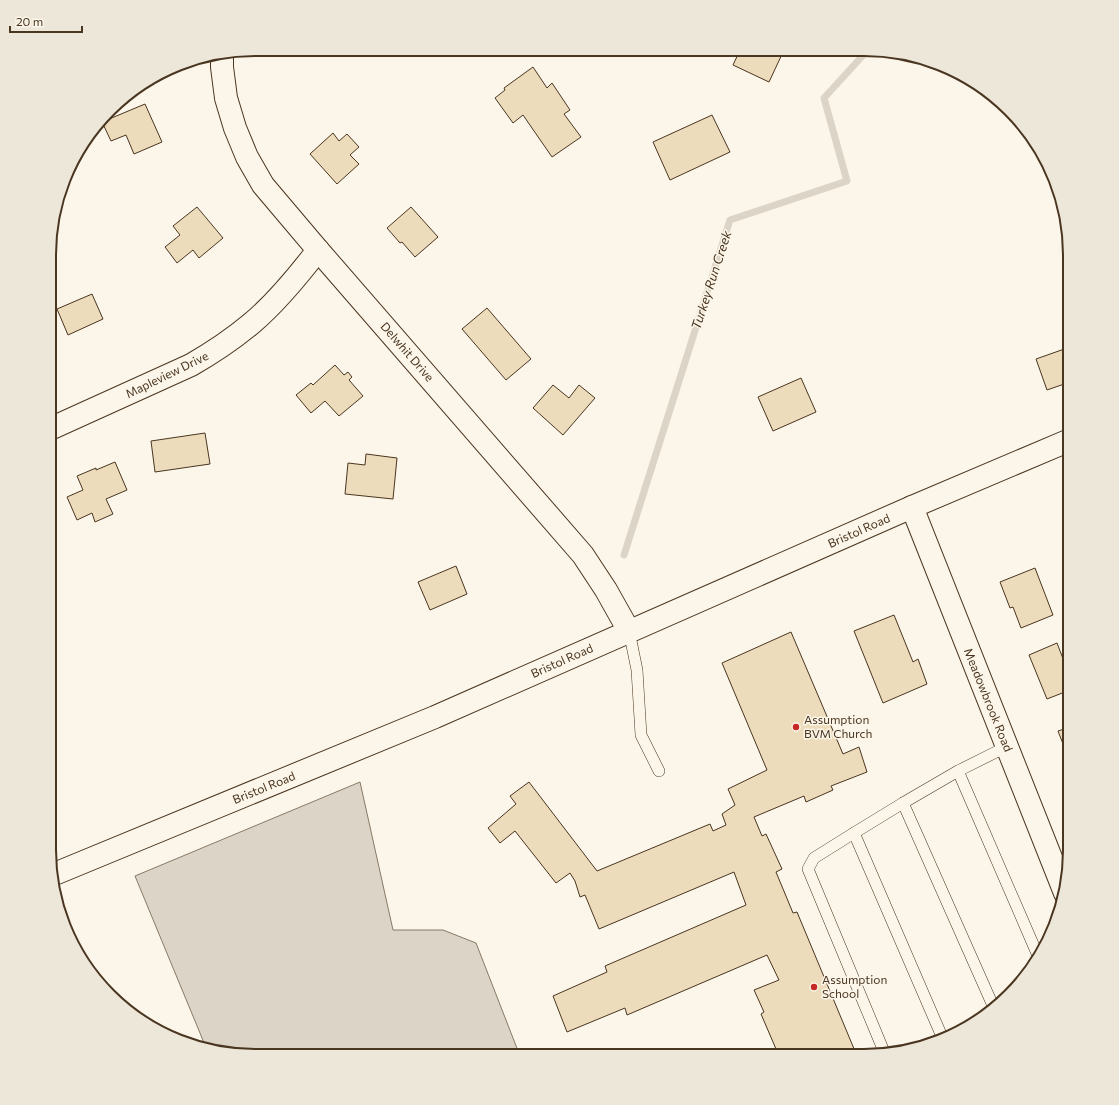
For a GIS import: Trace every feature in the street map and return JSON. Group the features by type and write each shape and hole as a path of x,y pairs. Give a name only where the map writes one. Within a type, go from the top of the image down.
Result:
{"street":[{"name":"Delwhit Drive","path":"222,59 226,98 234,128 247,157 263,184 318,250 583,555 606,590 629,632"},
{"name":"Mapleview Drive","path":"56,426 191,365 213,353 252,323 288,288 318,250"},
{"name":"Bristol Road","path":"57,873 434,717 1063,443"},
{"name":"Meadowbrook Road","path":"912,508 1060,881"}],"lane":[{"path":"629,632 637,670 641,735 659,770"},
{"path":"883,1048 808,869 814,858 854,833 958,771 1006,747"},
{"path":"958,771 1035,951"},
{"path":"903,803 992,1003"},
{"path":"854,833 941,1034"}],"shaded area":[{"path":"360,782 393,930 443,930 476,943 517,1049 242,1049 204,1042 135,876"}],"building":[{"path":"737,56 781,56 769,82 733,65"},
{"path":"533,67 547,88 552,83 570,110 564,114 581,137 552,157 523,115 513,123 495,98 505,90 504,88"},
{"path":"145,104 162,142 134,154 126,135 111,141 104,126 110,119"},
{"path":"712,115 730,152 670,180 653,142"},
{"path":"333,133 339,141 347,134 359,147 350,155 359,164 337,184 310,154"},
{"path":"197,207 223,238 199,258 193,250 177,263 165,247 180,235 173,226"},
{"path":"411,207 438,237 415,257 387,228"},
{"path":"92,294 103,319 68,335 57,309"},
{"path":"487,308 531,359 506,380 462,329"},
{"path":"1063,349 1063,384 1047,390 1036,359"},
{"path":"335,365 344,375 348,372 352,377 349,380 363,396 339,416 325,401 311,413 296,395 311,383 313,385"},
{"path":"801,378 816,412 773,431 758,397"},
{"path":"553,385 569,398 579,385 595,398 563,435 533,408"},
{"path":"205,433 210,464 155,472 151,441"},
{"path":"366,454 397,458 393,499 345,494 348,463 365,465"},
{"path":"115,462 127,490 106,499 113,514 95,522 92,513 77,520 67,497 83,490 77,476"},
{"path":"456,566 467,594 430,610 418,582"},
{"path":"1035,568 1053,615 1021,628 1013,607 1010,608 1000,582"},
{"path":"894,615 913,662 918,659 927,684 883,703 854,631"},
{"path":"791,632 843,754 859,747 867,772 831,786 833,790 806,802 804,796 754,817 762,836 766,834 782,869 776,872 793,913 797,912 854,1049 776,1049 761,1014 764,1012 754,990 779,980 767,955 627,1015 625,1008 567,1032 553,996 607,972 605,966 746,905 734,872 599,929 585,895 580,897 575,881 570,873 556,883 515,831 500,843 488,828 516,804 510,796 529,782 597,871 710,824 713,831 726,825 722,814 735,805 728,789 767,770 722,663"},
{"path":"1057,643 1063,659 1063,693 1047,699 1029,655"},
{"path":"1063,729 1063,744 1058,731"}],"waterway":[{"name":"Turkey Run Creek","path":"624,555 730,220 847,181 824,98 862,56"}],"place":[{"name":"Assumption BVM Church","path":"796,727"},
{"name":"Assumption School","path":"814,987"}]}
